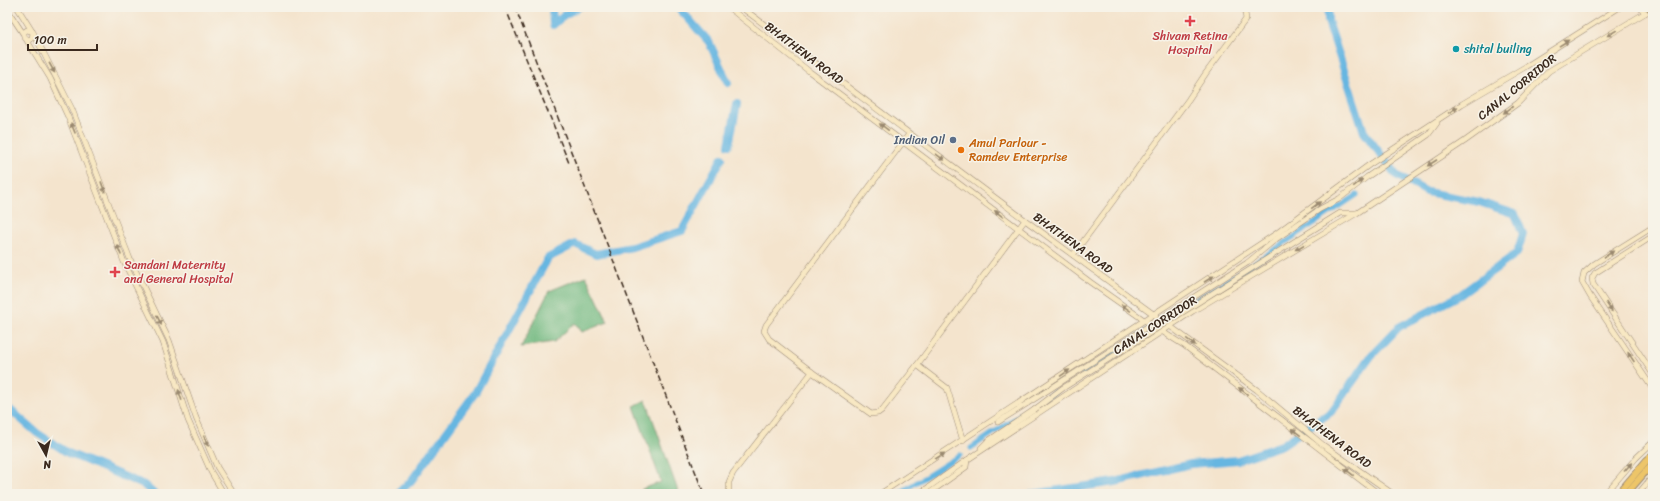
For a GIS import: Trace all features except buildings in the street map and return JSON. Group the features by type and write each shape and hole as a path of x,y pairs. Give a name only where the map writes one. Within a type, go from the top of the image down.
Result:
{"highway":[{"path":"1647,10 1653,10"},
{"path":"1618,494 1653,455"},
{"path":"1626,494 1653,463"}],"main road":[{"path":"17,7 32,32 72,109 125,246 169,340 196,418 218,467 234,494"},
{"name":"BHATHENA ROAD","path":"728,7 1018,228 1144,320 1185,346 1274,415 1393,494"},
{"name":"BHATHENA ROAD","path":"741,7 1025,220 1257,390 1321,447"},
{"path":"1073,255 1246,19 1244,7"},
{"path":"880,494 963,441 1277,233 1369,165 1620,7"},
{"path":"1640,7 1647,10"},
{"path":"7,9 50,78 68,117 124,262 163,342 188,420 211,472 224,494"},
{"name":"CANAL CORRIDOR","path":"967,460 1171,327 1193,311 1357,213 1465,141 1518,103 1549,71 1647,10"},
{"path":"25,37 27,30 32,32"},
{"path":"25,37 31,39 32,32"},
{"path":"969,437 982,432 1248,263 1320,209 1338,199 1374,171 1428,135 1440,119"},
{"path":"910,134 765,328 765,334 768,339 812,372 871,414 882,410 1025,220"},
{"path":"1336,190 1338,199"},
{"path":"976,454 988,441 1034,410 1063,388 1276,253 1340,213 1357,213"},
{"path":"1653,227 1594,264 1584,273 1582,282 1653,389"},
{"path":"1653,236 1595,273 1592,280 1593,284 1653,374"},
{"path":"917,365 947,388 963,441"},
{"path":"729,494 729,482 733,473 812,372"},
{"path":"1605,494 1653,442"},
{"path":"1321,447 1379,494"},
{"path":"919,494 967,460"},
{"path":"928,494 966,467 967,460"},
{"path":"1638,494 1653,476"}],"green space":[{"path":"586,276 608,322 582,332 575,323 554,342 521,347 549,291"},
{"path":"646,400 679,494 643,494 642,489 661,482 634,406"}],"waterway":[{"path":"552,7 553,25 564,15 579,7"},
{"path":"678,7 709,42 728,83"},
{"path":"1032,494 1115,482 1191,464 1238,460 1282,445 1331,412 1372,355 1399,327 1460,295 1517,253 1523,234 1515,214 1479,202 1427,192 1396,175 1364,132 1328,21 1328,7"},
{"path":"729,145 737,104"},
{"path":"397,494 411,481 475,393 548,258 575,244 596,254 632,247 682,231 722,158"},
{"path":"1165,319 1233,277 1357,195"},
{"path":"1083,373 1148,330"},
{"path":"971,448 1054,392"},
{"path":"7,407 37,433 68,453 144,485 154,494"},
{"path":"898,494 960,455"}],"railway":[{"path":"505,7 569,163"},
{"path":"515,7 704,494"}],"place":[{"name":"Shivam Retina Hospital","path":"1190,21"},
{"name":"shital builing","path":"1456,49"},
{"name":"Indian Oil","path":"953,140"},
{"name":"Amul Parlour - Ramdev Enterprise","path":"961,150"},
{"name":"Samdani Maternity and General Hospital","path":"115,272"}]}
